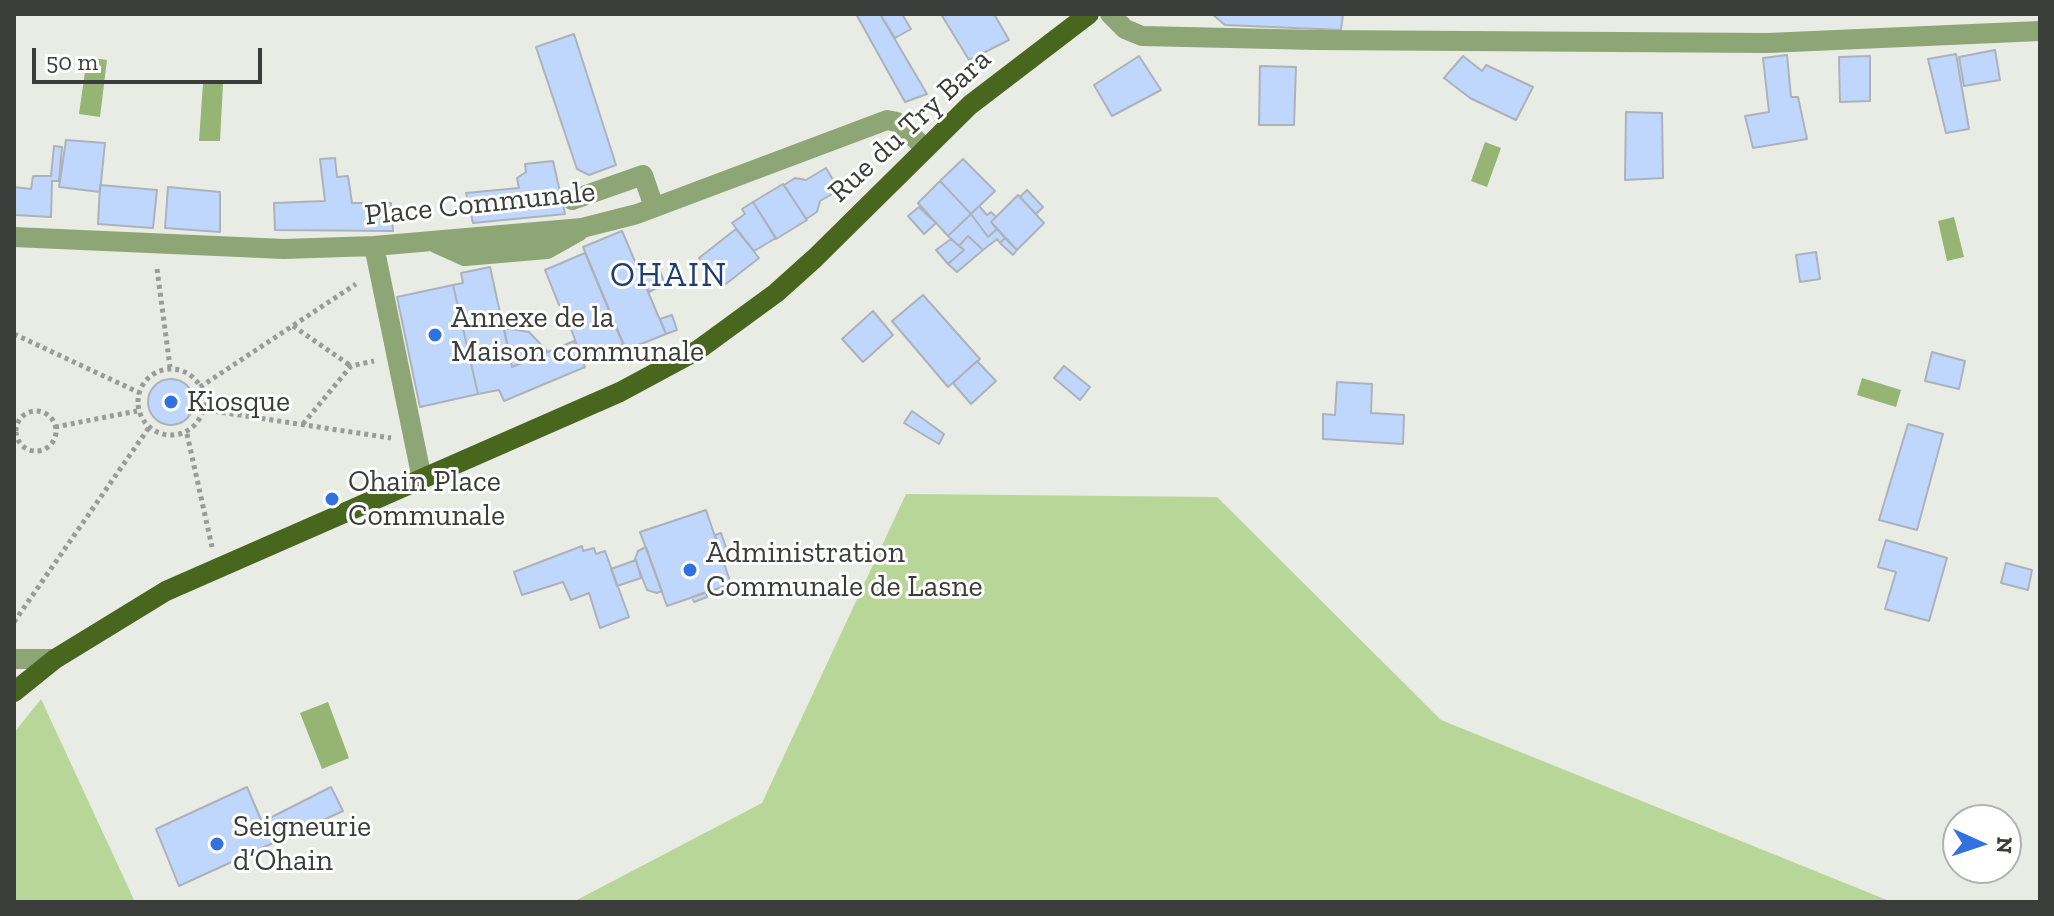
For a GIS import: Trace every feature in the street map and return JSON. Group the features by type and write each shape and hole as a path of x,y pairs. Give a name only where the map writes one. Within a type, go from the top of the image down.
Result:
{"main road":[{"name":"Rue du Try Bara","path":"422,479 620,392 673,364 731,327 815,258 924,147 1023,61 1089,14"},
{"path":"14,692 55,659 166,591 422,479"}],"street":[{"path":"1110,14 1125,29 1142,36 1317,40 1768,43 2040,31"},
{"name":"Place Communale","path":"14,237 261,249 374,246 582,228 654,207 887,120 897,122 924,147"},
{"path":"572,200 643,175 654,207"},
{"path":"374,246 394,356 422,479"},
{"path":"14,659 55,659"}],"path":[{"path":"154,244 170,367"},
{"path":"200,387 377,270"},
{"path":"293,326 351,366"},
{"path":"14,334 140,393"},
{"path":"302,424 351,366 394,356"},
{"path":"170,367 198,380 206,410"},
{"path":"137,411 143,381 170,367"},
{"path":"206,410 412,441"},
{"path":"137,411 157,435 187,434 206,410"},
{"path":"55,427 137,411"},
{"path":"28,413 48,416 55,427 54,440 40,451 27,450 15,435 18,422 28,413"},
{"path":"14,622 150,426"},
{"path":"187,434 217,568"}],"shaded area":[{"path":"87,57 107,60 100,117 79,114"},
{"path":"203,83 223,84 220,141 199,141"},
{"path":"1485,142 1501,148 1487,187 1471,181"},
{"path":"1954,217 1964,257 1947,261 1938,221"},
{"path":"1862,378 1901,390 1896,407 1857,395"},
{"path":"906,494 1217,497 1441,720 1892,902 573,902 762,803"},
{"path":"41,699 135,902 14,902 14,733"},
{"path":"328,702 349,758 322,769 300,713"}],"building":[{"path":"856,14 880,14 927,94 905,102"},
{"path":"880,14 902,14 911,29 895,38"},
{"path":"941,14 994,14 1009,40 969,60"},
{"path":"1212,14 1343,14 1341,30 1225,25"},
{"path":"574,34 616,165 589,175 577,169 536,47"},
{"path":"1995,50 2000,80 1964,86 1959,57"},
{"path":"1956,54 1969,129 1946,133 1928,59"},
{"path":"1787,55 1791,97 1798,97 1807,139 1753,148 1745,116 1769,112 1763,58"},
{"path":"1139,56 1161,90 1112,116 1094,85"},
{"path":"1463,56 1482,71 1486,65 1533,87 1516,120 1470,98 1444,78"},
{"path":"1870,56 1870,101 1840,102 1839,57"},
{"path":"1260,66 1296,67 1294,125 1259,125"},
{"path":"1626,112 1662,113 1663,178 1625,180"},
{"path":"66,140 105,143 100,192 59,187"},
{"path":"54,146 62,147 59,181 52,181 51,217 14,215 14,187 31,189 33,176 51,176"},
{"path":"335,158 337,177 348,176 352,203 391,203 393,231 275,230 274,203 325,201 320,159"},
{"path":"963,159 995,191 971,214 940,181"},
{"path":"553,161 565,214 473,223 466,193 519,188 517,178 526,172 525,164"},
{"path":"826,168 839,190 820,201 817,212 806,219 784,185 795,178 806,180"},
{"path":"940,181 971,214 948,236 918,203"},
{"path":"783,184 807,220 776,239 753,202"},
{"path":"100,185 157,190 153,228 98,224"},
{"path":"168,187 220,192 220,232 165,228"},
{"path":"1027,190 1043,207 1036,214 1020,197"},
{"path":"1018,195 1044,223 1017,250 991,222"},
{"path":"753,202 776,238 754,251 732,223 745,214 742,209"},
{"path":"979,206 987,215 991,212 996,217 991,222 997,229 988,237 971,214"},
{"path":"919,207 936,223 924,234 908,216"},
{"path":"971,214 988,237 997,229 1005,238 1000,243 997,239 983,250 968,236 959,246 948,236"},
{"path":"736,229 759,258 722,287 699,258"},
{"path":"622,231 666,334 626,350 583,247"},
{"path":"968,236 983,250 957,272 948,264 964,250 959,246"},
{"path":"1005,238 1017,250 1013,255 1000,243"},
{"path":"951,239 964,250 948,264 936,250"},
{"path":"1816,252 1820,279 1800,282 1796,255"},
{"path":"585,253 623,344 583,361 545,270"},
{"path":"490,267 512,367 574,341 585,367 504,401 499,390 478,394 453,285 463,283 461,273"},
{"path":"659,269 665,284 649,292 641,275"},
{"name":"Annexe de la Maison communale","path":"453,285 478,394 420,407 397,297"},
{"path":"923,295 980,359 948,387 892,321"},
{"path":"873,311 893,335 863,362 842,339"},
{"path":"672,315 677,330 666,334 660,319"},
{"path":"504,328 529,332 548,352 512,367"},
{"path":"1932,352 1965,361 1959,389 1925,381"},
{"path":"977,361 996,381 971,404 953,383"},
{"path":"1064,366 1090,387 1080,400 1054,378"},
{"name":"Kiosque","path":"171,379 180,380 187,386 193,393 193,411 187,418 180,424 171,425 162,424 155,418 149,411 148,402 149,393 155,386 162,380"},
{"path":"1337,382 1372,384 1371,413 1404,415 1403,444 1323,439 1323,414 1335,415"},
{"path":"912,411 944,434 939,444 904,423"},
{"path":"1908,424 1943,434 1917,530 1879,520"},
{"name":"Administration Communale de Lasne","path":"706,510 731,584 667,606 640,532"},
{"path":"721,533 728,553 721,555 715,535"},
{"path":"1886,540 1947,558 1929,621 1885,609 1896,572 1878,567"},
{"name":"Administration Communale de Lasne","path":"582,546 583,551 594,548 596,554 605,551 629,617 600,628 589,593 571,600 563,582 522,595 514,572"},
{"path":"646,547 662,591 657,593 647,590 635,559 638,551"},
{"path":"636,560 641,578 617,586 611,569"},
{"path":"2006,563 2032,570 2028,590 2001,583"},
{"path":"706,592 707,597 694,602 692,597"},
{"name":"Seigneurie d’Ohain","path":"247,787 262,822 331,787 343,811 179,886 156,829"}],"place":[{"name":"Annexe de la Maison communale","path":"435,335"},
{"name":"Kiosque","path":"171,402"},
{"name":"Ohain Place Communale","path":"332,499"},
{"name":"Administration Communale de Lasne","path":"690,570"},
{"name":"Seigneurie d’Ohain","path":"217,844"}],"district":[{"name":"OHAIN","path":"669,276"}]}
